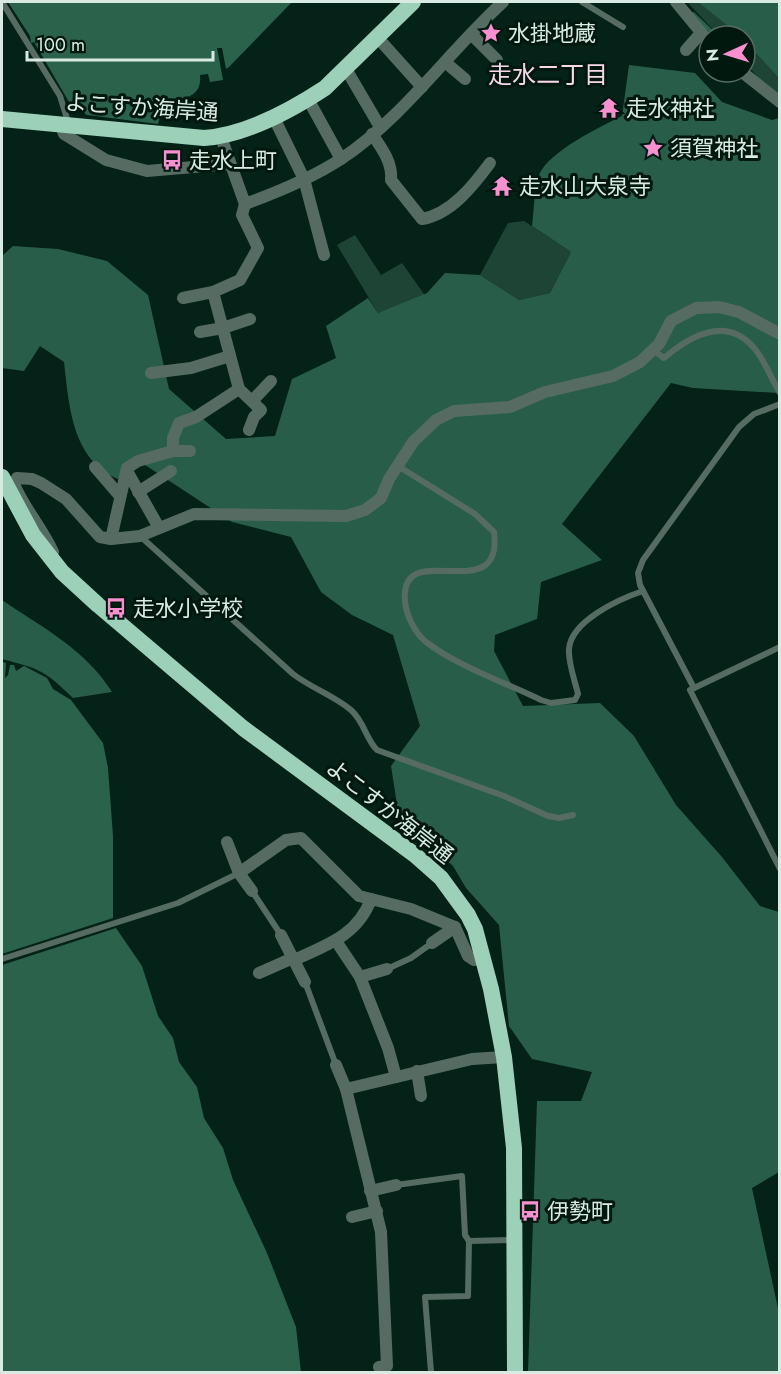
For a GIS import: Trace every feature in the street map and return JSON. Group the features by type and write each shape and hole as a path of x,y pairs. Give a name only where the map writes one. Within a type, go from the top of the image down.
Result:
{"highway":[{"name":"よこすか海岸通","path":"2,119 204,138 221,136 273,116 308,99 346,69 413,2"},
{"name":"よこすか海岸通","path":"2,477 33,535 62,572 243,728 375,824 441,878 468,915 484,958 504,1057 514,1148 515,1372"}],"street":[{"path":"676,2 697,27"},
{"path":"245,204 304,179 341,159 422,87 498,3"},
{"path":"471,34 497,60"},
{"path":"377,37 422,87"},
{"path":"686,50 697,42"},
{"path":"445,62 465,79"},
{"path":"346,69 376,130 388,162 391,180 422,219 437,216 472,186 490,163"},
{"path":"757,84 780,102"},
{"path":"308,99 341,159"},
{"path":"273,116 304,179 324,255"},
{"path":"65,125 63,134 106,160 147,171 229,164"},
{"path":"183,298 213,292 240,280 258,248 242,215 245,204 221,136"},
{"path":"213,292 238,389 261,410 254,417 249,430"},
{"path":"62,572 36,520 14,484 17,478 32,479 66,499 100,537 140,536 158,526 194,514 346,516 365,510 381,498 413,442 436,420 454,411 510,407 544,392 613,376 640,362 659,344 671,321 696,308 718,307 739,312 780,334"},
{"path":"200,332 223,328 249,319"},
{"path":"151,374 191,368 230,356"},
{"path":"252,401 271,381"},
{"path":"173,451 173,438 179,423 196,417 238,389"},
{"path":"111,538 127,471 138,461 173,451 190,452"},
{"path":"95,467 120,496"},
{"path":"127,471 158,526"},
{"path":"138,492 171,471"},
{"path":"239,873 286,840 301,838 359,896 411,909 455,927 468,956 474,960 484,958"},
{"path":"227,842 239,873 252,891"},
{"path":"259,973 345,936 365,915 371,899"},
{"path":"432,944 455,927"},
{"path":"282,935 305,982"},
{"path":"336,941 360,976 388,1048 396,1077"},
{"path":"360,976 387,969"},
{"path":"346,1089 472,1059 504,1057"},
{"path":"336,1065 346,1089 381,1232 387,1366 379,1367"},
{"path":"417,1071 421,1096"},
{"path":"370,1191 396,1185"},
{"path":"352,1217 377,1211"}],"lane":[{"path":"2,2 60,96 65,125"},
{"path":"582,2 624,27"},
{"path":"2,111 2,119"},
{"path":"653,350 664,358 686,340 699,333 727,332 737,335 756,350 780,393"},
{"path":"694,688 643,591 638,573 643,560 739,428 754,414 780,404"},
{"path":"398,466 475,514 494,532 494,553 488,564 479,570 427,570 411,578 406,590 408,615 415,628 424,641 450,656 541,700 551,703 575,700 578,694 568,652 570,642 595,614 621,599 643,591"},
{"path":"140,536 293,674 312,688 351,710 361,721 369,742 378,750 504,796 548,816 559,818 573,815"},
{"path":"780,647 690,690 780,869"},
{"path":"2,959 178,903 239,873"},
{"path":"252,891 282,935"},
{"path":"387,969 411,958 432,944"},
{"path":"305,982 336,1065"},
{"path":"396,1185 462,1176 465,1236 469,1241 468,1296 425,1297 430,1372"},
{"path":"469,1241 515,1240"}],"shaded area":[{"path":"8,2 292,2 226,69 222,48 217,48 223,80 210,82 208,74 200,75 197,91 172,101 171,114 160,117 158,124 87,115 69,102"},
{"path":"687,2 779,2 779,100 757,76 757,24 708,24"},
{"path":"698,2 779,2 779,78 757,54 757,24 726,24"},
{"path":"629,65 695,73 697,84 705,84 722,102 772,120 779,118 779,393 693,388 671,383 562,524 602,560 541,582 537,619 495,635 494,651 523,706 600,703 634,736 676,805 722,857 760,906 779,912 779,1172 752,1188 779,1313 779,1372 528,1372 537,1101 581,1101 592,1072 532,1059 509,1026 499,925 466,888 453,866 417,834 398,811 391,766 420,726 393,635 352,615 321,592 291,537 232,522 142,463 118,479 103,470 91,459 76,430 68,396 64,362 40,346 24,371 2,368 2,256 13,246 58,249 107,261 148,295 169,389 226,439 275,436 292,379 336,358 326,326 368,298 378,313 427,293 445,273 480,275 519,300 550,293 571,252 532,226 539,175 553,157 564,149 622,116"},
{"path":"524,221 571,252 550,293 519,300 480,275 508,223"},
{"path":"355,235 381,275 402,263 426,297 378,313 337,245"},
{"path":"2,600 76,651 89,663 112,692 73,698 41,672 2,659"},
{"path":"3,662 6,663 5,678 10,665 14,665 16,671 24,666 47,678 53,689 71,700 103,743 108,768 113,836 113,918 2,954"},
{"path":"116,928 142,966 158,1016 173,1038 179,1062 197,1087 204,1118 223,1148 233,1180 267,1253 296,1327 301,1372 2,1372 2,965"}],"waterway":[{"path":"693,14 703,24"}],"place":[{"name":"水掛地蔵","path":"491,33"},
{"name":"走水神社","path":"609,108"},
{"name":"須賀神社","path":"653,148"},
{"name":"走水上町","path":"172,160"},
{"name":"走水山大泉寺","path":"502,186"},
{"name":"走水小学校","path":"116,608"},
{"name":"伊勢町","path":"530,1211"}],"district":[{"name":"走水二丁目","path":"548,74"}]}
